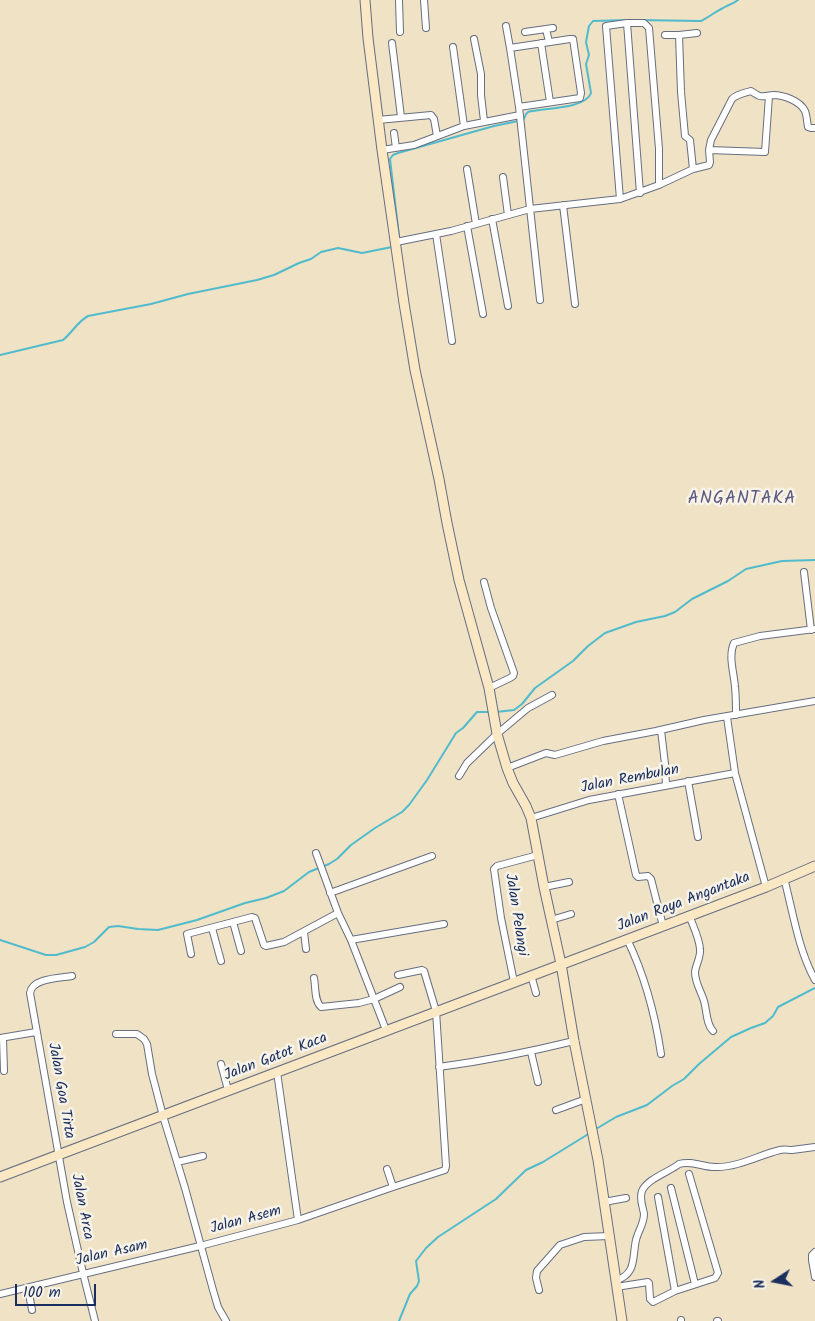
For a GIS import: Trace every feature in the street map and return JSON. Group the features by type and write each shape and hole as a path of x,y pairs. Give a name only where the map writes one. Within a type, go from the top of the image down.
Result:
{"main road":[{"path":"364,0 382,150 415,370 459,580 489,688 497,734 513,783 531,818 586,1098 622,1321"},
{"name":"Jalan Raya Angantaka","path":"561,964 766,887 815,866"},
{"name":"Jalan Gatot Kaca","path":"0,1177 561,964"}],"street":[{"path":"400,0 400,32"},
{"path":"424,0 426,28"},
{"path":"627,23 640,193"},
{"path":"620,199 607,26 644,23 649,28 659,185"},
{"path":"506,26 520,115 540,300"},
{"path":"525,32 549,28 549,42"},
{"path":"665,35 697,33"},
{"path":"679,35 681,92 686,136 690,140 693,169"},
{"path":"474,39 482,74 481,95 484,121"},
{"path":"510,48 572,40 581,93 578,99 519,107"},
{"path":"392,43 401,117"},
{"path":"541,43 550,102"},
{"path":"453,47 464,126"},
{"path":"396,242 436,234 530,209 620,199 640,193 678,175 710,164 709,150 711,140 729,104 734,96 751,91 759,96 773,95 786,97 802,106 808,127 815,128"},
{"path":"709,150 765,152 768,96"},
{"path":"378,120 432,115 437,136"},
{"path":"382,150 414,145 464,126 520,115"},
{"path":"394,133 396,148"},
{"path":"467,169 476,224"},
{"path":"503,177 508,215"},
{"path":"563,206 576,304"},
{"path":"492,219 508,306"},
{"path":"467,226 483,314"},
{"path":"436,234 452,341"},
{"path":"736,715 732,645 735,642 760,636 813,630 804,572"},
{"path":"484,582 514,673 510,678 489,688"},
{"path":"459,776 467,763 497,734 528,708 552,695"},
{"path":"507,768 546,753 555,755 603,740 704,720 815,702"},
{"path":"727,716 735,773 766,887"},
{"path":"660,730 666,785"},
{"name":"Jalan Rembulan","path":"531,818 589,800 735,773"},
{"path":"688,781 698,837"},
{"path":"618,794 636,876 646,876 650,879 663,926"},
{"path":"316,853 330,894 351,940 386,1030"},
{"name":"Jalan Pelangi","path":"514,982 501,918 494,869 497,866 538,855"},
{"path":"330,894 432,856"},
{"path":"784,878 796,928 815,980"},
{"path":"544,887 569,882"},
{"path":"191,954 187,934 253,917 266,946 284,942 338,913"},
{"path":"551,920 571,914"},
{"path":"689,915 700,946 700,955 695,970 696,979 708,1022 713,1031"},
{"path":"233,922 242,951"},
{"path":"351,940 444,924"},
{"path":"212,928 220,961"},
{"path":"304,932 306,949"},
{"path":"627,939 648,992 661,1054"},
{"path":"398,975 424,971 436,1011 439,1067 531,1052 574,1041"},
{"path":"531,975 536,993"},
{"name":"Jalan Goa Tirta","path":"59,1155 36,1032 30,988 42,981 72,976"},
{"path":"314,978 316,999 321,1007 352,1005 374,999 400,987"},
{"path":"4,1071 2,1038 36,1032"},
{"path":"116,1034 135,1033 146,1041 162,1116 177,1162 215,1299 226,1321"},
{"path":"531,1052 538,1082"},
{"path":"221,1064 228,1090"},
{"name":"Jalan Asem","path":"200,1246 298,1220 446,1170 439,1067"},
{"path":"277,1072 298,1220"},
{"path":"556,1110 586,1098"},
{"path":"615,1284 630,1272 637,1237 642,1227 642,1192 653,1180 679,1164 695,1163 717,1168 781,1149 790,1150 815,1147"},
{"name":"Jalan Arca","path":"59,1155 68,1210 96,1321"},
{"path":"177,1162 203,1156"},
{"path":"387,1170 393,1187"},
{"path":"615,1284 648,1282 650,1299 654,1302 675,1291 717,1277 718,1271 689,1174"},
{"path":"671,1188 695,1284"},
{"path":"658,1197 675,1291"},
{"path":"604,1202 626,1198"},
{"path":"539,1290 536,1278 537,1271 560,1245 584,1237 609,1236"},
{"name":"Jalan Asam","path":"0,1294 200,1246"},
{"path":"815,1252 812,1254 812,1260 815,1277"},
{"path":"28,1288 32,1310"}],"waterway":[{"path":"637,20 701,21 738,0"},
{"path":"523,120 528,112 573,105 587,98 591,93 586,64 589,55 586,42 589,26 593,21 627,20"},
{"path":"399,236 390,159 393,155 518,121"},
{"path":"0,355 63,340 88,316 257,280 274,275 311,259 321,252 338,248 362,253 392,247"},
{"path":"496,712 514,710 522,704 535,688 573,661 605,633 636,622 675,612 692,599 728,581 746,569 782,561 815,560"},
{"path":"0,940 46,955 56,955 85,947 94,942 109,927 118,926 158,930 197,920 284,891 309,872 337,859 351,845 402,812 427,780 456,733 477,712 489,712"},
{"path":"596,1129 616,1117 647,1105 684,1079 731,1037 765,1023 773,1016 778,1007 815,988"},
{"path":"399,1321 410,1294 419,1281 416,1261 426,1248 438,1237 496,1199 526,1170 543,1162 590,1133"}],"district":[{"name":"ANGANTAKA","path":"742,500"}]}
